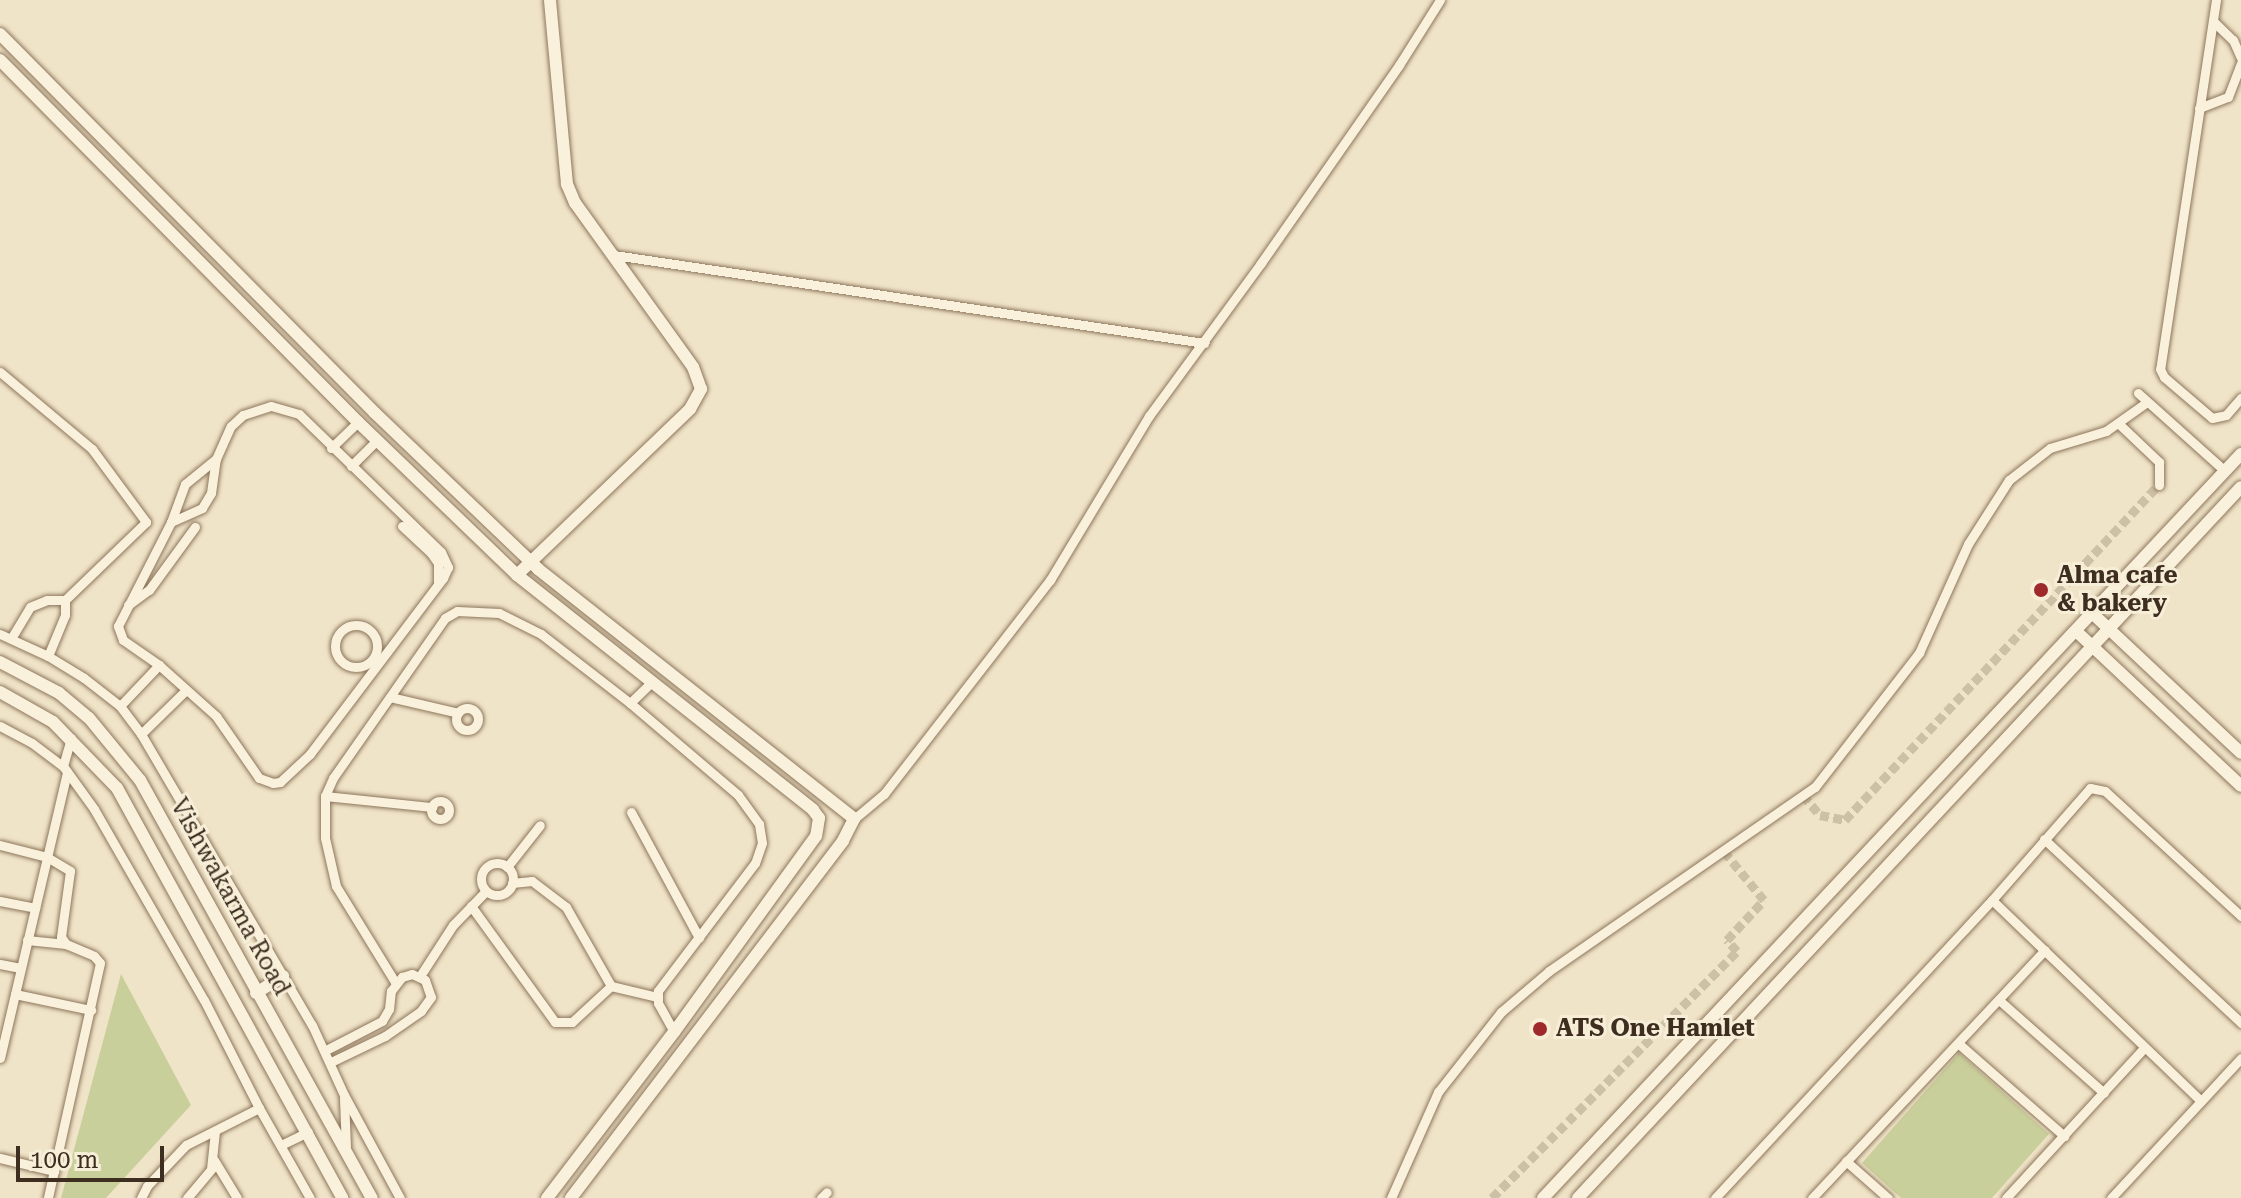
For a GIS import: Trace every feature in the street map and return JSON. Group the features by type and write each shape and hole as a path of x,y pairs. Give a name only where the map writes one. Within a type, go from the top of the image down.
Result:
{"street":[{"path":"517,575 690,409 701,389 693,367 575,203 567,184 550,0"},
{"path":"571,1198 843,841 854,819 884,794 1050,580 1126,451 1399,65 1440,0"},
{"path":"2216,0 2160,369 2164,377 2212,418 2226,415 2241,398"},
{"path":"2199,108 2228,97 2241,61 2233,40 2213,21"},
{"path":"0,34 375,413 538,555 584,608 854,819"},
{"path":"0,60 358,422 517,575 813,810 819,826 816,836 674,1032 547,1198"},
{"path":"614,255 1204,343"},
{"path":"0,372 92,449 146,522 65,600 47,600 30,607 11,639"},
{"path":"2138,393 2225,471"},
{"path":"1391,1198 1438,1092 1501,1012 1549,971 1803,795 1831,769 1919,653 1968,544 2009,480 2050,448 2106,431 2147,402"},
{"path":"171,522 202,508 211,493 216,459 231,426 255,409 271,406 299,414 441,552 448,567 438,586 310,754 280,782 259,778 216,716 159,665 123,640 119,633 119,619 171,522 185,484 216,459"},
{"path":"331,448 358,422"},
{"path":"2118,423 2159,462 2159,485"},
{"path":"351,466 377,440"},
{"path":"1543,1198 2241,454"},
{"path":"1578,1198 2241,487"},
{"path":"402,526 438,563 438,586"},
{"path":"126,607 149,590 195,527"},
{"path":"48,656 65,615 65,600"},
{"path":"326,1050 382,1021 389,1009 395,982 336,886 325,838 325,796 333,778 445,618 457,611 499,613 532,629 630,703 738,795 750,809 762,835 755,863 657,997"},
{"path":"2092,613 2241,753"},
{"path":"350,626 362,626 375,637 377,648 372,659 362,666 351,666 341,660 336,649 341,632 350,626"},
{"path":"2076,631 2241,786"},
{"path":"0,634 48,656 120,706 141,734 326,1050 344,1095 400,1198"},
{"path":"377,648 389,650"},
{"name":"Vishwakarma Road","path":"0,662 59,693 89,718 140,780 372,1198"},
{"path":"120,706 159,665"},
{"path":"362,666 369,676"},
{"path":"630,703 651,683"},
{"path":"141,734 186,690"},
{"name":"Vishwakarma Road","path":"0,692 53,722 117,788 342,1198"},
{"path":"390,697 458,713"},
{"path":"0,704 19,703"},
{"path":"0,726 32,743 65,769 122,853 310,1198"},
{"path":"0,1058 71,738"},
{"path":"1715,1198 1992,900 2090,788 2099,787 2241,916"},
{"path":"325,796 432,807"},
{"path":"631,812 699,938"},
{"path":"507,867 540,825"},
{"path":"2044,839 2241,1023"},
{"path":"0,845 47,857 70,871 61,931 66,944"},
{"path":"486,891 481,877 485,868 494,863 507,867"},
{"path":"507,867 512,883"},
{"path":"486,891 502,894 512,883 532,881 566,907 611,986 657,997"},
{"path":"420,976 449,929 486,891"},
{"path":"1992,900 2201,1101"},
{"path":"0,901 35,908"},
{"path":"471,906 555,1022 572,1022 611,986"},
{"path":"27,940 66,944 94,956 100,963 48,1198"},
{"path":"1812,1198 2045,950"},
{"path":"0,964 21,968"},
{"path":"331,1062 385,1036 421,1011 431,997 430,988 420,976 412,974 395,982"},
{"path":"256,993 283,976"},
{"path":"15,994 91,1010"},
{"path":"657,997 674,1032"},
{"path":"1999,1000 2104,1093"},
{"path":"1959,1044 2064,1136"},
{"path":"2006,1198 2144,1048"},
{"path":"2111,1198 2241,1058"},
{"path":"344,1095 346,1150"},
{"path":"141,1198 177,1153 259,1108"},
{"path":"281,1145 308,1132"},
{"path":"187,1198 214,1160 215,1133"},
{"path":"0,1158 54,1171"},
{"path":"214,1160 237,1198"},
{"path":"1846,1161 1888,1198"}],"green space":[{"path":"121,974 191,1105 106,1198 61,1198"},
{"path":"1959,1053 2049,1134 1992,1198 1901,1198 1862,1163"}],"tunnel":[{"path":"1803,795 1820,815 1845,820 2159,485"},
{"path":"1492,1198 1737,951 1727,940 1764,900 1722,849"}],"place":[{"name":"Alma cafe & bakery","path":"2041,590"},
{"name":"ATS One Hamlet","path":"1540,1029"}]}
